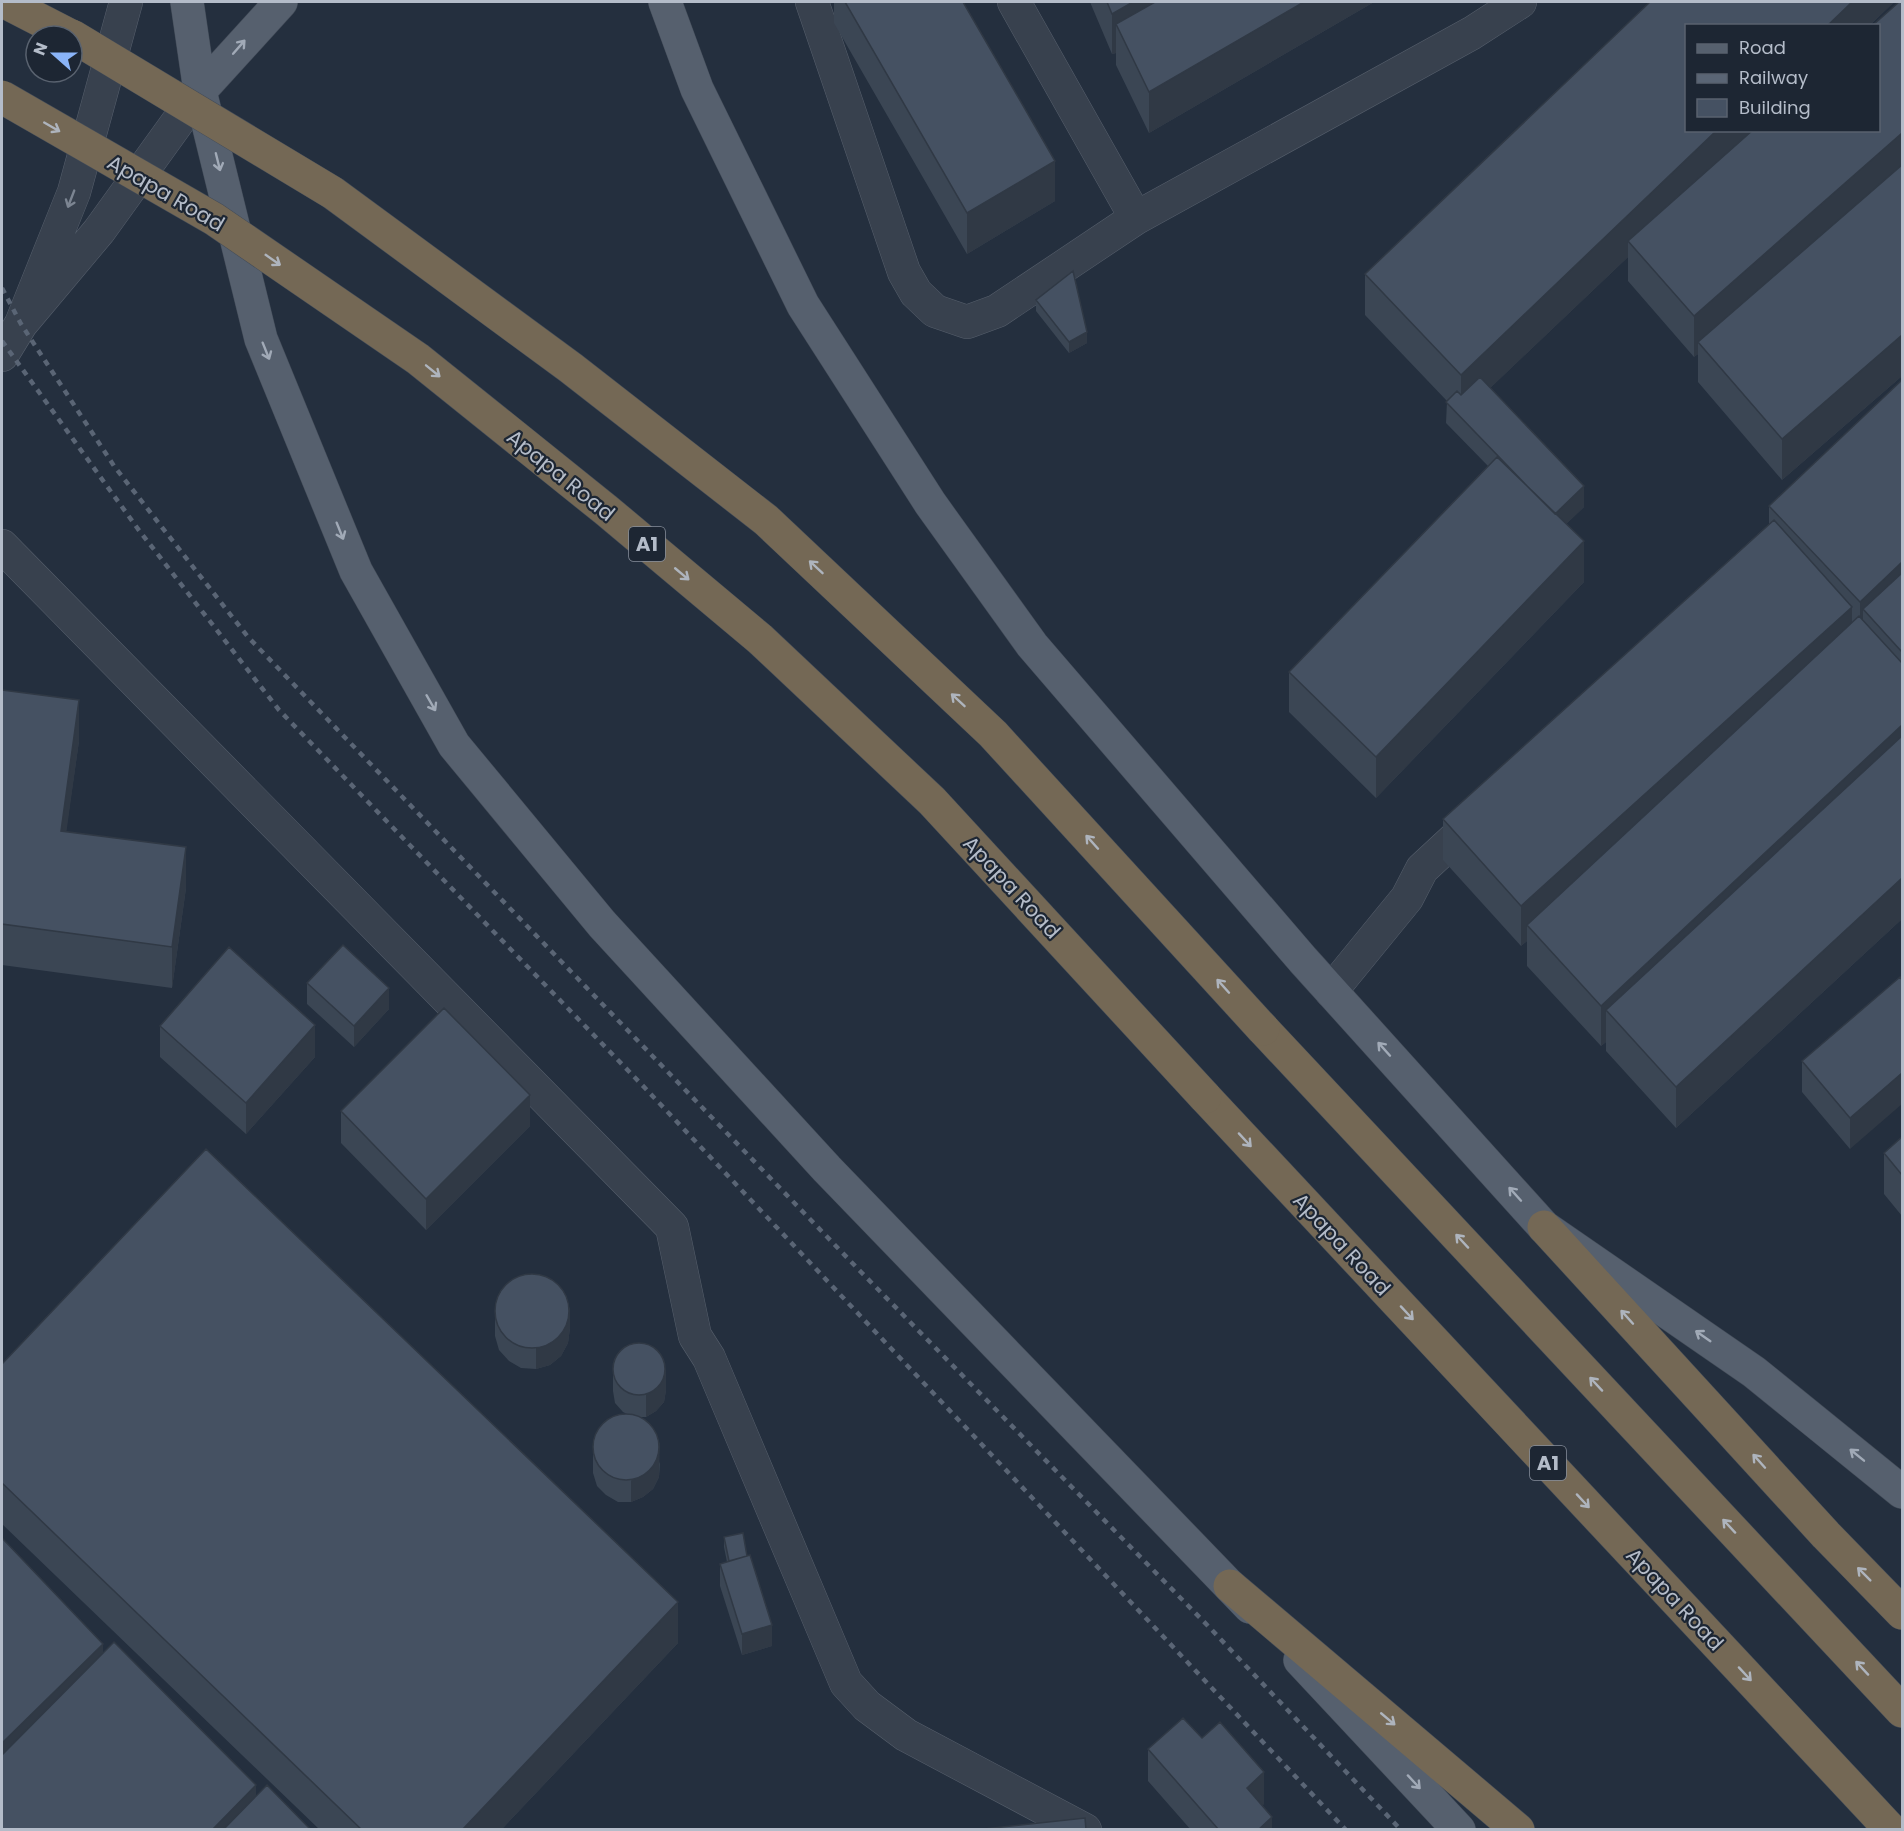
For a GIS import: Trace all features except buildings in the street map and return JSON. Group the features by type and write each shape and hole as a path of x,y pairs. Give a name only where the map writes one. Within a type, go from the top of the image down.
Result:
{"highway":[{"path":"5,2 48,24"},
{"path":"84,43 333,193 571,368 766,520 993,734 1263,1029 1902,1711"},
{"name":"Apapa Road","path":"2,97 214,219 418,359 606,510 760,639 932,801 1205,1097 1891,1830"},
{"path":"1544,1227 1826,1535 1902,1613"},
{"path":"1230,1586 1514,1825"}],"main road":[{"path":"187,2 200,91 261,339 356,572 454,745 602,924 827,1169 1230,1586 1459,1830"},
{"path":"200,91 281,2"},
{"path":"665,2 697,89 803,305 930,503 1032,645 1331,991 1544,1227 1754,1372 1902,1492"}],"street":[{"path":"21,324 74,192 126,2"},
{"path":"812,2 904,272 916,293 935,311 967,322 997,311 1136,218 1472,33 1520,2"},
{"path":"1014,2 1136,218"},
{"path":"2,355 21,324 99,231 200,91"},
{"path":"2,546 672,1227 695,1336 709,1358 846,1683 867,1706 906,1735 1085,1830"},
{"path":"1331,991 1407,898 1422,869 1500,796"}],"railway":[{"path":"2,288 21,324 114,466 248,637 861,1272 1210,1628 1401,1830"},
{"path":"2,341 138,529 279,710 645,1088 1346,1830"}]}
